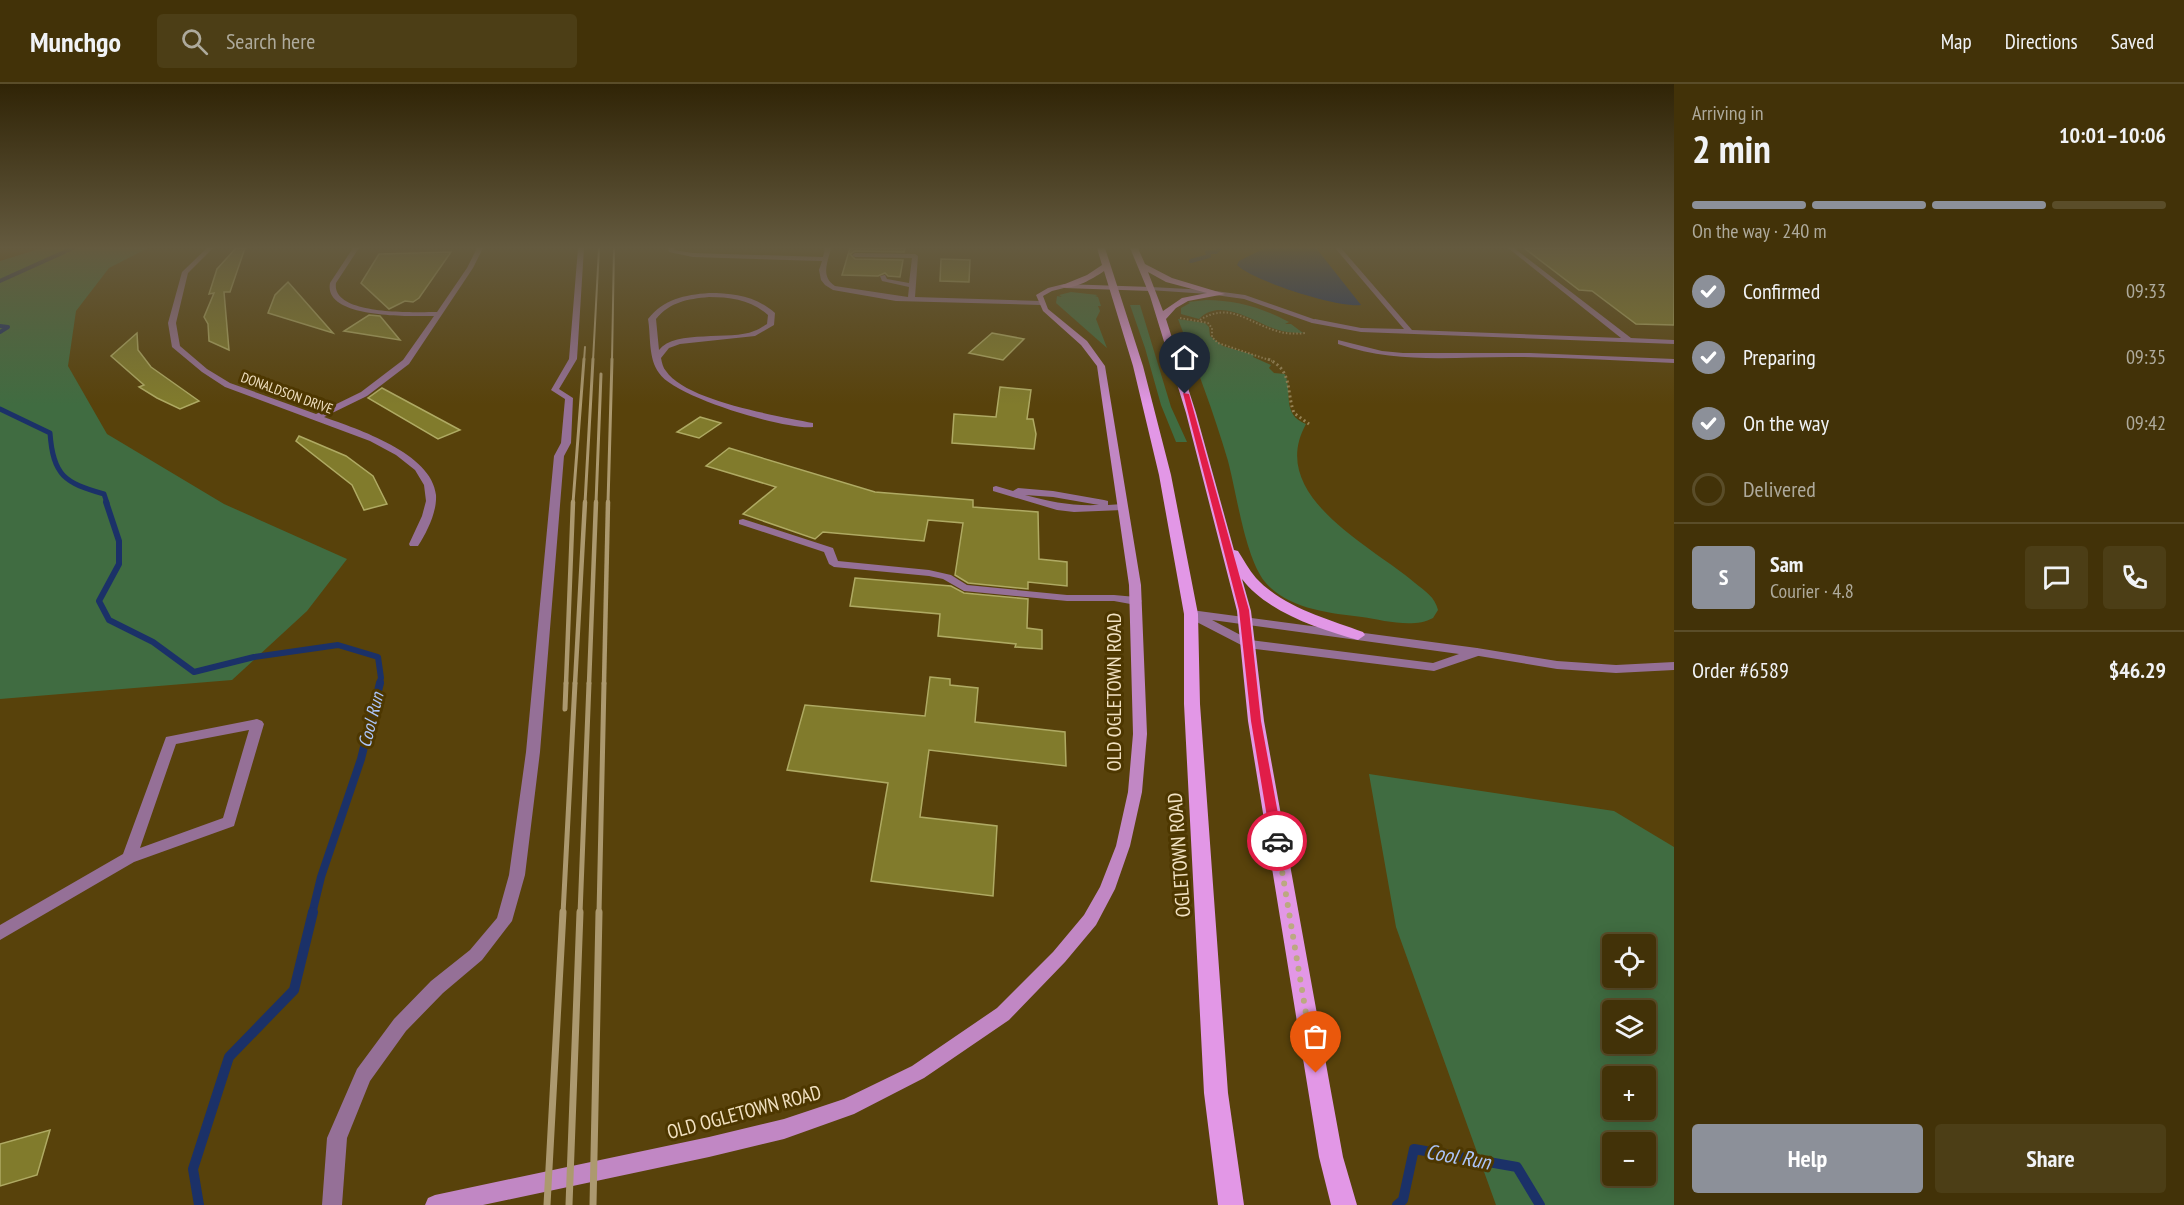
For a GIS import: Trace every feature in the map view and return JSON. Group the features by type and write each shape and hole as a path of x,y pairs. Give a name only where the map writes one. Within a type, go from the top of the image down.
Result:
{"main road":[{"name":"OGLETOWN ROAD","path":"1118,300 1138,366 1165,475 1191,614 1192,716 1216,1093 1231,1205"},
{"path":"1154,300 1191,413 1244,610 1256,721 1320,1097 1331,1157 1344,1205"},
{"path":"1161,319 1172,304 1182,300"},
{"path":"1226,542 1252,582 1282,604 1314,620 1358,634"}],"street":[{"name":"DONALDSON DRIVE","path":"177,300 172,323 177,347 212,376 236,389 364,435 395,449 428,482 432,500 429,515 414,544"},
{"path":"338,300 358,308 386,314 438,314"},
{"path":"314,418 364,394 406,362 447,300"},
{"path":"332,1205 337,1138 363,1075 400,1025 437,987 476,955 504,921 517,875 534,752 559,456 566,443 570,398 555,390 556,384 570,368 573,359 577,300"},
{"path":"679,300 670,302 652,319 657,358 663,374 680,387 719,402 792,423 810,425"},
{"path":"657,358 666,346 679,342 755,334 770,325 772,315 765,306 749,300"},
{"path":"954,300 1041,303"},
{"path":"1251,300 1273,305 1315,321 1342,328 1674,342"},
{"path":"1383,300 1410,332"},
{"path":"1578,300 1630,341"},
{"name":"OLD OGLETOWN ROAD","path":"435,1205 784,1129 847,1107 886,1090 918,1072 1003,1014 1059,957 1090,920 1107,889 1123,846 1135,792 1140,734 1136,601 1101,366 1084,343 1045,310 1041,303"},
{"path":"1341,342 1357,349 1389,355 1422,357 1549,355 1674,361"},
{"path":"996,489 1053,494 1123,507 1074,509 1057,507 996,489"},
{"path":"743,522 830,550 834,564 929,573 947,577 964,588 1067,598 1114,598 1136,601"},
{"path":"1191,614 1358,634 1557,665 1616,669 1674,666"},
{"path":"1191,614 1247,644 1434,667 1478,652"},
{"path":"0,933 129,858 229,822 257,724 171,740 129,858"}],"path":[{"path":"1200,320 1207,314 1221,310 1278,331 1306,333"},
{"path":"1180,318 1200,320 1210,324 1212,337 1221,344 1271,360 1284,369 1290,384 1291,409 1299,419 1309,424"}],"green space":[{"path":"0,300 84,300 76,311 68,366 107,434 224,504 347,559 307,611 232,680 0,699"},
{"path":"1056,300 1099,300 1101,306 1098,306 1100,311 1096,319 1107,348 1056,303"},
{"path":"1227,301 1256,308 1276,315 1289,322 1285,324 1291,324 1303,333 1278,330 1226,310 1207,313 1199,319 1181,314 1181,308 1190,303 1188,302"},
{"path":"1130,305 1140,305 1171,407 1187,442 1176,442 1161,405"},
{"path":"1178,319 1205,323 1209,327 1210,336 1223,346 1254,355 1253,357 1271,365 1269,368 1274,373 1285,374 1290,409 1298,420 1306,424 1297,450 1300,474 1312,496 1329,517 1435,601 1438,610 1433,618 1416,623 1398,623 1323,611 1285,598 1265,582 1258,571 1247,542 1223,443"},
{"path":"1369,774 1614,811 1674,847 1674,1205 1496,1205 1396,927"}],"water":[{"path":"1326,300 1357,300 1361,305 1350,305"}],"building":[{"path":"211,300 225,300 229,350 209,341 208,324 204,317"},
{"path":"273,300 304,300 333,333 268,313"},
{"path":"380,300 416,300 405,301 389,309"},
{"path":"1604,300 1674,300 1674,325 1636,324"},
{"path":"369,315 380,316 400,340 344,331"},
{"path":"137,333 138,350 151,367 199,401 180,409 139,387 144,385 111,356"},
{"path":"992,333 1024,339 1003,360 969,353"},
{"path":"1000,387 1031,390 1027,419 1033,419 1036,434 1034,449 952,443 954,414 996,417"},
{"path":"382,388 460,430 438,439 368,398"},
{"path":"700,417 721,423 699,438 677,432"},
{"path":"299,436 346,456 373,476 387,504 364,510 352,485 296,441"},
{"path":"729,448 875,492 973,500 973,507 1038,512 1039,559 1067,562 1067,586 1028,582 1028,589 968,583 955,575 963,523 928,520 924,541 823,532 815,539 743,514 776,487 706,466"},
{"path":"855,578 951,586 964,593 1028,599 1027,628 1042,630 1042,649 938,636 940,614 850,606"},
{"path":"930,677 950,679 950,685 978,688 975,722 1065,732 1066,766 929,750 920,817 997,826 993,896 871,881 888,783 787,770 805,705 925,716"},
{"path":"50,1130 37,1175 0,1186 0,1144"}],"waterway":[{"name":"Cool Run","path":"0,326 8,327 0,332"},
{"name":"Cool Run","path":"0,409 50,433 54,459 64,476 80,486 104,494 107,503"},
{"name":"Cool Run","path":"106,502 119,541 119,564 99,601 109,620 153,642 194,672 254,657 338,645 378,657 381,678 379,684"},
{"name":"Cool Run","path":"312,914 321,877 361,759 380,683"},
{"name":"Cool Run","path":"199,1205 193,1169 229,1057 294,990 313,912"},
{"name":"Cool Run","path":"1397,1205 1403,1200 1414,1149 1517,1167 1540,1205"}],"railway":[{"path":"593,361 596,300"},
{"path":"612,361 613,300"},
{"path":"584,361 585,347"},
{"path":"573,503 584,359"},
{"path":"585,503 593,359"},
{"path":"608,503 612,359"},
{"path":"596,503 601,374"},
{"path":"566,684 573,502"},
{"path":"575,684 585,502"},
{"path":"589,684 596,502"},
{"path":"604,684 608,502"},
{"path":"565,709 566,683"},
{"path":"563,914 575,683"},
{"path":"580,914 589,683"},
{"path":"599,914 604,683"},
{"path":"547,1205 563,912"},
{"path":"569,1205 580,912"},
{"path":"593,1205 599,912"}],"way so far":[{"path":"1277,841 1316,1073"}],"route":[{"path":"1185,394 1244,610 1256,721 1277,841"}]}
